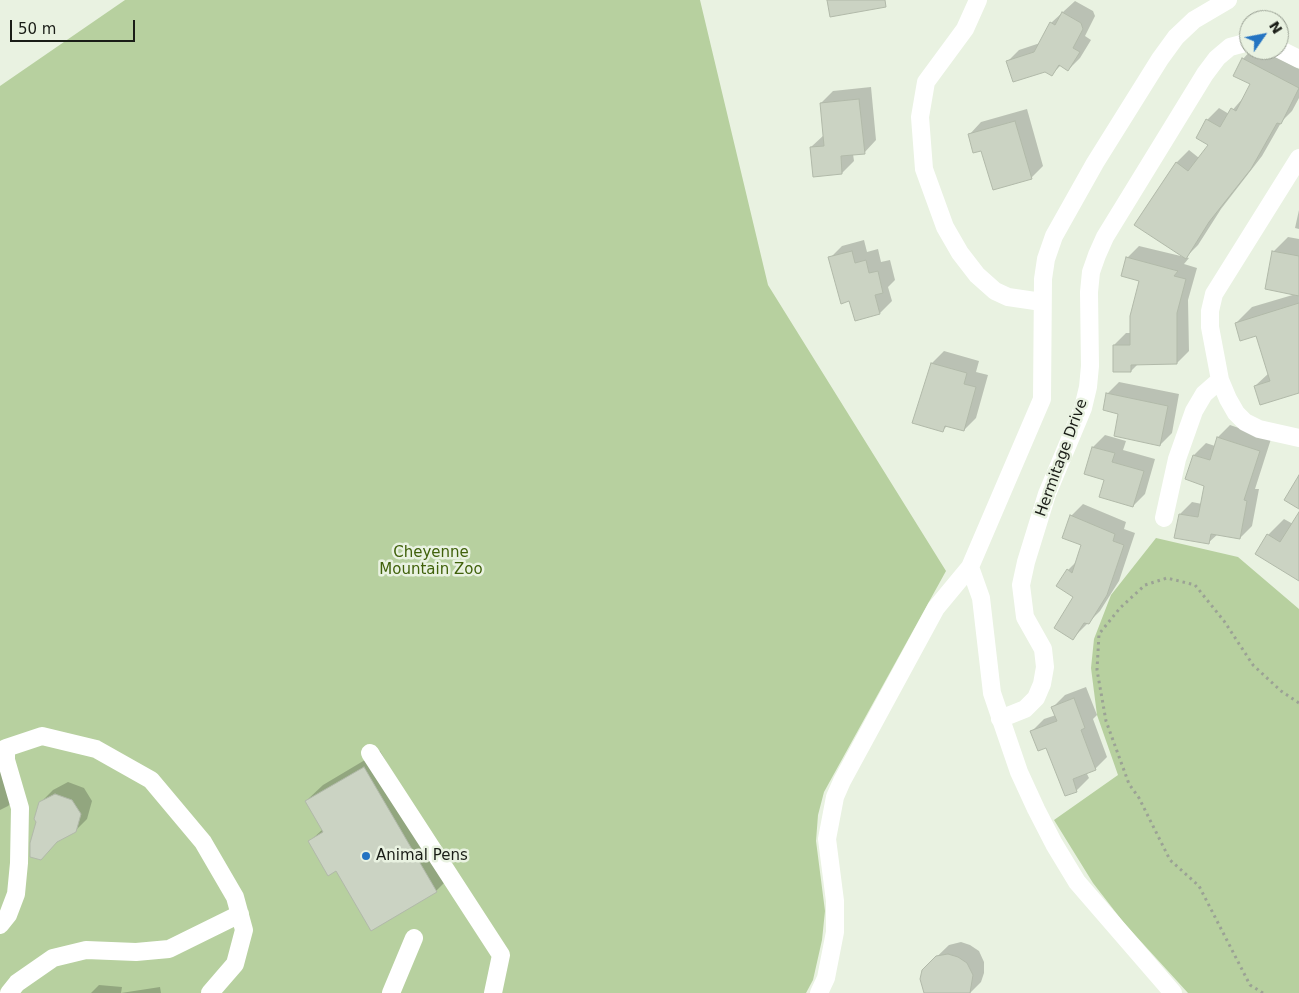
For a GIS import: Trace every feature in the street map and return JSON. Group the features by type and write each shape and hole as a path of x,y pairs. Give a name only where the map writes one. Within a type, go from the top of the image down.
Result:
{"street":[{"path":"978,0 965,29 926,82 920,117 924,169 945,227 960,253 977,275 995,291 1008,298 1042,302"},
{"path":"819,993 826,978 836,932 835,901 827,839 835,797 936,608 970,567 1042,399 1042,302 1046,259 1054,236 1100,155 1160,59 1176,37 1194,20 1228,0"},
{"name":"Hermitage Drive","path":"1000,719 1025,709 1036,698 1042,684 1045,667 1043,649 1025,616 1022,586 1026,562 1047,494 1083,408 1088,387 1089,292 1091,272 1097,255 1105,237 1205,74 1230,47 1239,45"},
{"path":"1299,158 1214,294 1210,311 1210,327 1220,380 1228,399 1245,422 1259,429 1299,438"},
{"path":"1164,518 1177,459 1194,411 1204,394 1220,380"},
{"path":"970,567 981,598 992,693 1000,719 1036,809 1077,882 1173,993"},
{"path":"0,925 8,914 16,894 20,808 3,744 42,736 96,749 151,780 203,842 235,897 244,930 235,964 210,993"},
{"path":"370,753 501,955 493,993"},
{"path":"9,993 17,983 27,985 53,958 86,950 136,952 169,949 240,914"},
{"path":"391,993 414,938"}],"path":[{"path":"1263,993 1250,985 1199,886 1170,860 1139,798 1129,784 1106,721 1097,670 1099,634 1120,608 1145,585 1167,578 1195,586 1224,621 1253,665 1281,691 1299,703"}],"green space":[{"name":"Cheyenne Mountain Zoo","path":"125,0 700,0 768,285 946,571 824,792 818,815 816,841 825,911 822,940 813,980 806,993 0,993 0,86"},
{"path":"1156,538 1238,557 1299,609 1299,993 1188,993 1124,923 1093,883 1054,820 1118,775 1097,715 1091,668 1094,639 1111,595"}],"building":[{"path":"827,0 885,0 886,7 830,17"},
{"path":"1062,12 1081,23 1083,29 1073,48 1080,52 1068,71 1059,65 1052,76 1045,72 1013,82 1006,61 1034,52 1050,22 1055,25"},
{"path":"1241,60 1246,60 1299,88 1281,124 1277,123 1251,169 1209,222 1186,259 1134,225 1176,162 1188,171 1208,145 1196,138 1206,119 1220,127 1231,108 1236,111 1250,84 1233,76"},
{"path":"859,99 865,154 841,156 842,174 813,177 810,147 824,146 820,103"},
{"path":"1015,121 1032,179 993,190 981,151 973,153 968,134"},
{"path":"852,251 855,263 866,260 869,273 878,271 883,293 875,295 880,314 855,321 849,301 841,304 828,257"},
{"path":"1272,251 1299,256 1299,296 1265,289"},
{"path":"1126,257 1178,271 1174,276 1186,279 1177,313 1177,364 1131,365 1131,372 1113,372 1113,345 1130,345 1130,316 1139,281 1121,276"},
{"path":"1299,303 1299,393 1260,405 1254,386 1270,381 1256,336 1240,341 1235,323"},
{"path":"931,363 967,373 964,384 976,387 964,431 945,426 943,432 912,423"},
{"path":"1106,393 1168,406 1160,446 1114,436 1118,414 1103,410"},
{"path":"1217,437 1260,451 1244,500 1247,501 1240,539 1211,534 1209,544 1174,538 1179,514 1198,517 1204,486 1185,479 1193,455 1210,460"},
{"path":"1092,447 1115,453 1112,462 1144,471 1133,507 1099,497 1104,480 1084,474"},
{"path":"1299,475 1299,509 1284,500"},
{"path":"1299,512 1299,581 1255,554 1267,534 1280,542"},
{"path":"1070,515 1115,534 1113,541 1124,545 1107,595 1089,624 1084,623 1073,640 1054,628 1073,597 1056,586 1067,569 1072,573 1081,545 1062,538"},
{"path":"1074,698 1085,728 1081,730 1096,770 1073,779 1077,792 1065,796 1046,748 1038,751 1030,731 1057,721 1051,707"},
{"name":"Animal Pens","path":"364,767 437,892 371,931 336,871 328,876 308,841 323,832 305,801"},
{"path":"55,794 72,800 81,814 76,832 57,842 41,860 30,857 30,843 39,802"},
{"path":"948,954 958,957 967,963 973,975 970,993 924,993 920,979 922,970 936,956"}],"place":[{"name":"Animal Pens","path":"366,856"}]}
